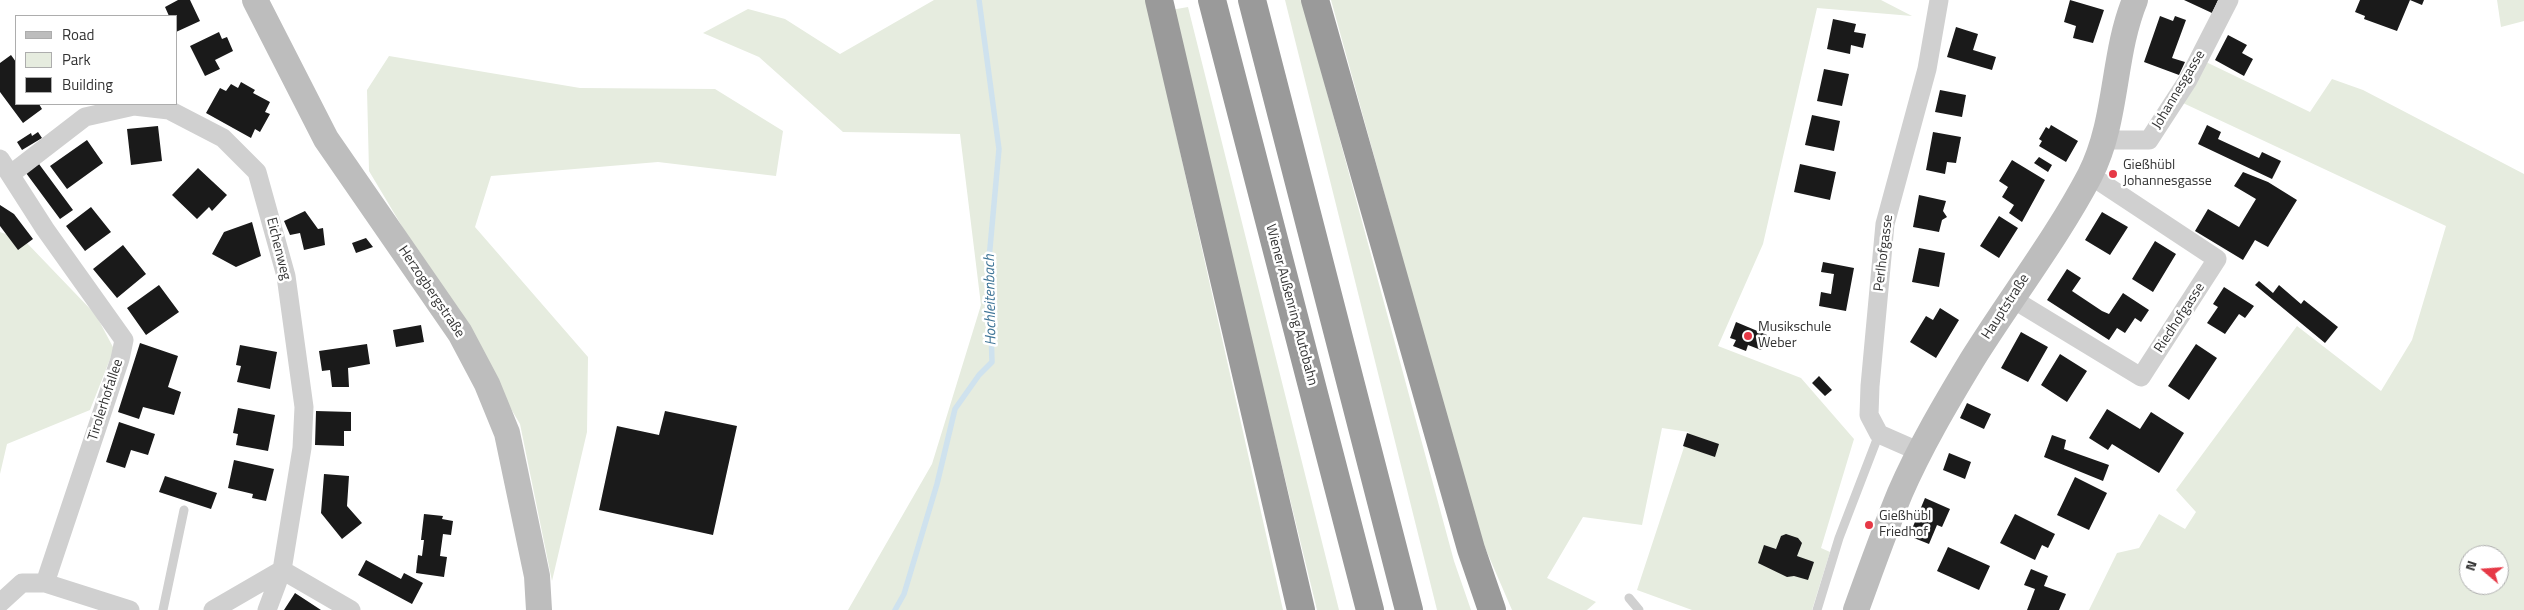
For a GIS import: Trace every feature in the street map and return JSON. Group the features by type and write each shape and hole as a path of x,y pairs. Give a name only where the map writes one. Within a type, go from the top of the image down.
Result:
{"highway":[{"path":"1159,0 1301,610"},
{"name":"Wiener Außenring Autobahn","path":"1212,0 1370,610"},
{"path":"1252,0 1409,610"},
{"path":"1314,0 1471,550 1492,610"}],"main road":[{"name":"Herzogbergstraße","path":"255,0 326,140 460,333 488,384 509,442 537,576 539,610"},
{"name":"Hauptstraße","path":"1856,610 1884,532 1920,452 1972,360 2076,200 2090,175 2104,140 2125,24 2136,0"}],"street":[{"name":"Perlhofgasse","path":"1879,434 1869,415 1885,224 1927,69 1939,0"},
{"name":"Johannesgasse","path":"2104,140 2149,140 2188,80 2229,0"},
{"name":"Eichenweg","path":"6,166 85,117 134,106 169,110 223,138 257,172 286,276 304,407 302,448 282,570 267,610"},
{"name":"Tirolerhofallee","path":"6,166 45,229 124,340 120,359 46,582"},
{"name":"Riedhofgasse","path":"2011,298 2141,377 2218,259 2090,175"},
{"path":"1879,434 1920,452"},
{"path":"213,610 282,570 351,610"},
{"path":"0,603 22,583 46,582 130,610"}],"lane":[{"path":"1816,610 1839,538 1879,434"},
{"path":"163,610 184,510"},
{"path":"1629,598 1639,610"}],"green space":[{"path":"934,0 1146,0 1283,610 848,610 932,464 981,305 960,134 843,132 759,57 703,33 748,9 785,19 840,54"},
{"path":"1285,0 1302,0 1454,561 1471,610 1437,610"},
{"path":"1331,0 1881,0 1912,16 1817,8 1763,244 1718,346 1801,378 1854,439 1821,548 1830,552 1812,610 1692,610 1637,590 1689,432 1662,428 1642,525 1583,517 1547,578 1596,602 1587,610 1512,610 1477,529"},
{"path":"2497,0 2524,0 2524,21 2501,27"},
{"path":"1188,7 1339,610 1317,610 1171,10"},
{"path":"389,56 580,88 715,89 783,131 776,176 658,162 491,176 475,227 588,357 587,432 552,581 520,424 369,171 367,90"},
{"path":"2206,62 2310,112 2332,79 2363,90 2524,174 2524,610 2089,610 2117,553 2139,548 2159,514 2185,529 2196,512 2176,490 2297,326 2381,391 2412,340 2446,226 2183,103"},
{"path":"0,232 25,241 96,315 114,349 90,410 7,444 0,474"}],"building":[{"path":"178,0 190,0 200,21 178,31 178,15 169,15 165,7"},
{"path":"2070,0 2104,10 2093,43 2073,38 2076,26 2064,22"},
{"path":"2184,0 2218,0 2212,13"},
{"path":"2360,0 2410,0 2397,31 2364,19 2365,16 2355,12"},
{"path":"2410,0 2424,0 2422,5"},
{"path":"2160,16 2173,21 2175,16 2186,20 2172,58 2185,62 2179,75 2144,62"},
{"path":"1833,19 1856,24 1854,32 1866,34 1863,48 1851,45 1850,54 1827,49"},
{"path":"1956,27 1978,34 1973,50 1996,57 1992,70 1947,57"},
{"path":"219,32 222,39 227,37 233,51 215,60 220,69 205,76 190,46"},
{"path":"2228,35 2247,45 2242,53 2253,59 2244,76 2215,60"},
{"path":"11,55 15,61 15,105 40,105 42,109 23,123 0,92 0,63"},
{"path":"1824,69 1849,74 1842,106 1817,101"},
{"path":"241,82 255,90 253,93 270,102 265,112 270,114 260,132 255,129 251,138 206,113 220,88 226,91 231,84 238,88"},
{"path":"1940,90 1966,95 1962,117 1935,112"},
{"path":"1812,115 1840,121 1834,151 1805,145"},
{"path":"2051,125 2078,141 2066,162 2039,146 2042,141 2039,139 2046,127 2049,129"},
{"path":"2207,125 2221,132 2218,139 2259,158 2262,152 2281,161 2272,179 2198,144"},
{"path":"158,126 162,161 131,165 127,129"},
{"path":"38,132 42,138 22,150 17,142 31,133 32,136"},
{"path":"1933,132 1961,137 1956,163 1947,162 1945,174 1926,170"},
{"path":"87,140 103,163 67,189 50,166"},
{"path":"2039,157 2052,165 2048,172 2034,163"},
{"path":"2012,160 2045,180 2022,222 2009,213 2014,205 2002,197 2008,187 1999,181"},
{"path":"39,164 73,210 60,219 26,173"},
{"path":"1800,164 1836,172 1830,200 1794,192"},
{"path":"198,168 227,195 212,211 209,207 197,219 172,195"},
{"path":"2243,172 2268,182 2297,200 2268,247 2255,240 2243,260 2195,231 2208,209 2239,227 2256,199 2234,186"},
{"path":"1919,195 1946,201 1943,211 1947,217 1942,220 1939,232 1913,227"},
{"path":"0,205 14,214 33,239 18,250 0,226"},
{"path":"91,207 111,232 85,251 66,226"},
{"path":"305,211 318,229 323,228 325,245 304,250 300,233 290,235 284,221"},
{"path":"2102,212 2128,227 2110,255 2085,240"},
{"path":"1999,216 2018,228 1999,258 1980,246"},
{"path":"252,222 261,256 236,267 212,254 224,232"},
{"path":"366,238 373,247 356,253 352,243"},
{"path":"2155,241 2176,254 2153,292 2132,279"},
{"path":"123,245 146,274 117,298 93,269"},
{"path":"1919,248 1945,253 1939,287 1912,282"},
{"path":"1823,262 1854,268 1846,311 1819,306 1821,292 1831,294 1834,274 1821,272"},
{"path":"2067,269 2081,278 2072,291 2102,311 2109,314 2123,293 2149,310 2141,322 2135,318 2125,333 2117,328 2109,340 2047,300"},
{"path":"2259,281 2273,293 2279,285 2301,304 2304,300 2338,327 2325,343 2255,285"},
{"path":"159,285 179,312 146,335 127,308"},
{"path":"2224,287 2254,306 2245,318 2239,314 2225,334 2207,323 2218,307 2213,304"},
{"path":"1940,308 1959,320 1936,358 1910,342 1926,316 1933,320"},
{"name":"Musikschule Weber","path":"1736,322 1767,335 1761,350 1748,345 1746,351 1733,346 1736,340 1730,338"},
{"path":"421,325 424,342 396,347 393,330"},
{"path":"2021,332 2048,347 2028,382 2001,368"},
{"path":"140,343 178,356 168,387 181,392 174,415 143,407 139,419 118,412"},
{"path":"367,344 370,364 348,368 349,387 332,387 330,370 322,371 319,351"},
{"path":"2196,344 2217,358 2189,400 2168,386"},
{"path":"240,345 277,352 270,389 237,382 241,366 236,365"},
{"path":"2060,354 2087,371 2067,402 2041,385"},
{"path":"1819,376 1832,390 1825,396 1812,383"},
{"path":"1967,403 1991,414 1984,429 1960,418"},
{"path":"238,408 275,415 268,451 236,445 238,434 233,433"},
{"path":"2107,409 2140,429 2151,412 2184,433 2159,473 2112,444 2108,450 2089,438"},
{"path":"316,411 351,412 351,431 344,431 344,446 315,445"},
{"path":"665,411 737,426 713,535 599,510 617,426 659,435"},
{"path":"119,422 155,434 148,455 131,450 125,468 106,462"},
{"path":"1687,433 1719,444 1715,457 1683,446"},
{"path":"2052,435 2066,440 2064,449 2109,465 2103,481 2044,457"},
{"path":"1949,453 1971,462 1965,479 1943,470"},
{"path":"234,460 274,469 266,501 252,498 253,494 228,488"},
{"path":"324,474 349,476 347,506 362,523 342,539 321,513"},
{"path":"165,476 217,493 211,509 159,492"},
{"path":"2075,477 2107,493 2089,530 2057,515"},
{"path":"1925,498 1950,509 1942,527 1937,525 1929,544 1909,536"},
{"path":"424,514 443,516 442,519 453,521 451,535 443,534 440,556 447,557 444,577 416,573 418,555 422,556 424,540 421,540"},
{"path":"2015,514 2055,534 2048,548 2042,545 2035,560 2000,543"},
{"path":"1786,534 1798,538 1802,543 1797,556 1814,562 1808,580 1794,576 1787,577 1758,563 1764,545 1776,549 1781,536"},
{"path":"1948,547 1990,566 1979,590 1937,571"},
{"path":"366,560 401,579 404,573 423,583 412,604 358,575"},
{"path":"2031,569 2048,576 2044,586 2066,594 2059,610 2027,610 2035,589 2024,585"},
{"path":"295,593 321,610 284,610"}],"waterway":[{"name":"Hochleitenbach","path":"895,610 904,594 937,484 955,409 979,375 992,362 989,259 999,149 979,0"}],"place":[{"name":"Gießhübl Johannesgasse","path":"2113,174"},
{"name":"Musikschule Weber","path":"1748,336"},
{"name":"Gießhübl Friedhof","path":"1869,525"}]}
